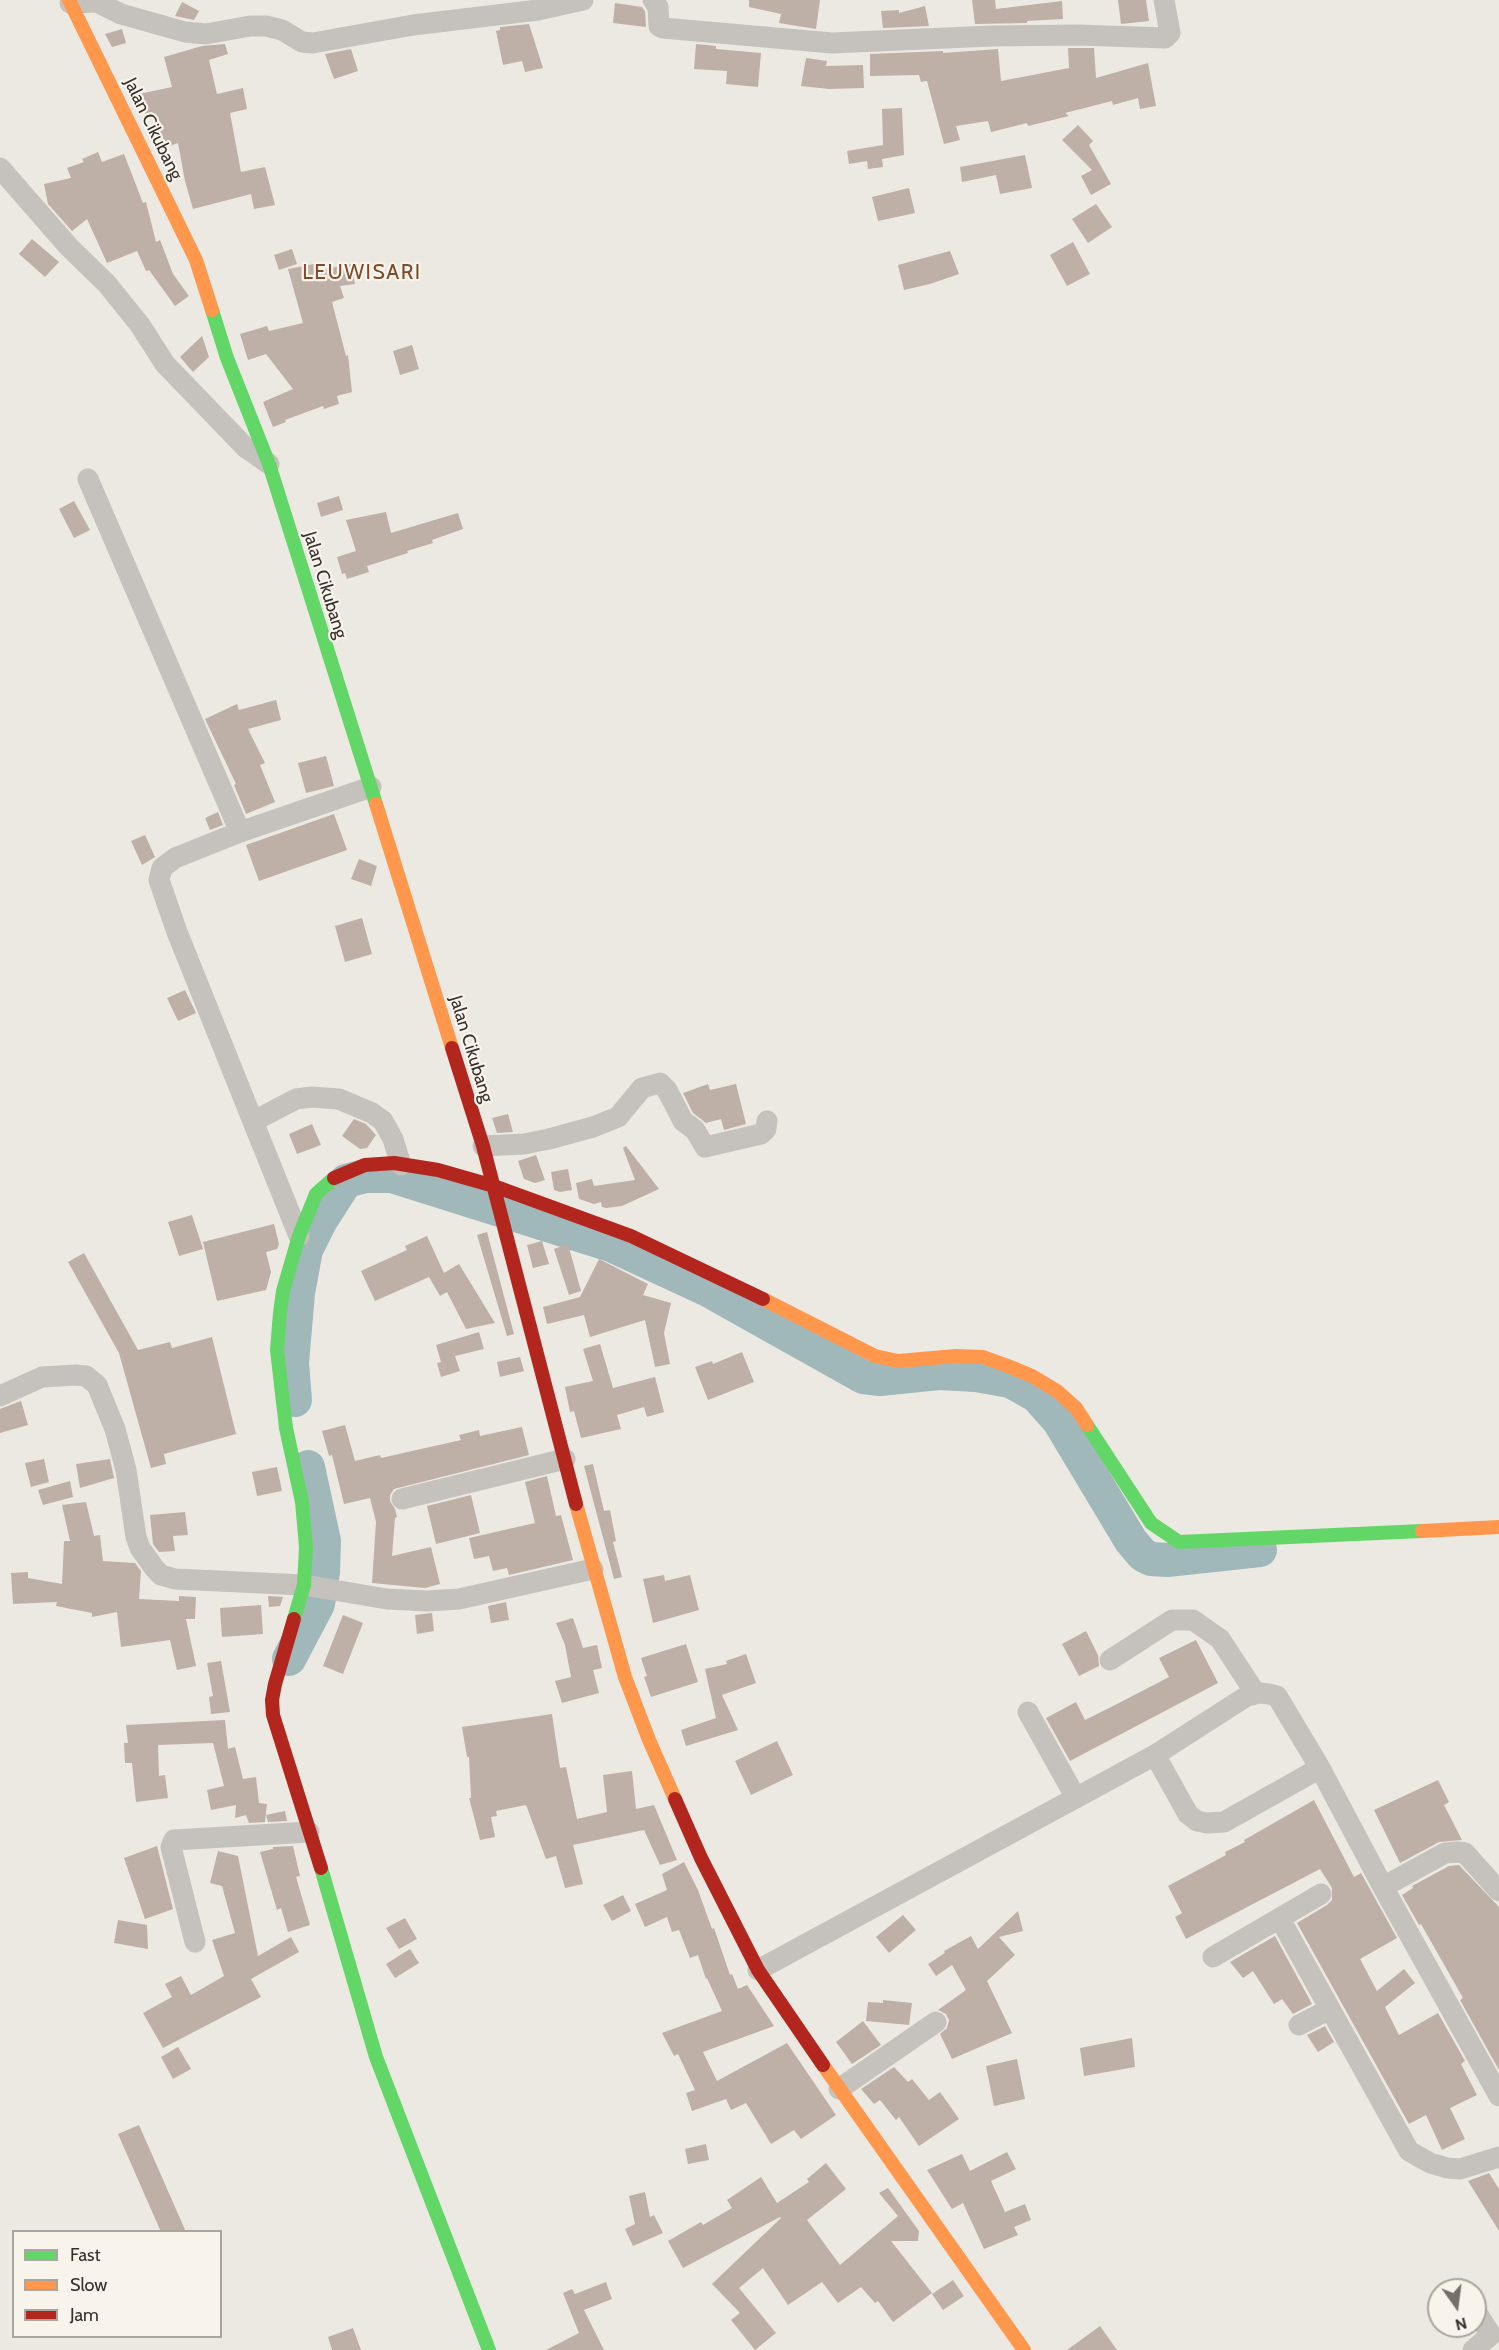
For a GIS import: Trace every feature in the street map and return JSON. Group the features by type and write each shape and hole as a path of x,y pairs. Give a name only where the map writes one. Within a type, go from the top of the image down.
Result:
{"street":[{"path":"69,2 97,3 121,14 185,32 206,34 250,26 266,26 282,30 302,42 313,43 413,25 538,10 583,0"},
{"path":"653,0 658,7 659,26 663,28 832,43 993,36 1078,35 1165,38 1170,33 1164,0"},
{"name":"Jalan Cikubang","path":"69,2 143,148 196,260 227,358 269,464 483,1146 593,1569 626,1677 649,1740 700,1858 758,1970 839,2089 1024,2350"},
{"path":"0,168 69,247 107,284 140,325 165,364 246,448 269,464"},
{"path":"88,479 240,832"},
{"path":"299,1236 177,932 159,880 162,868 175,858 240,832 371,788"},
{"path":"483,1146 549,1139 593,1127 618,1118 642,1088 660,1083 667,1090 683,1121 695,1130 705,1147 761,1134 766,1129 766,1121"},
{"path":"254,1121 296,1099 312,1097 339,1099 372,1113 383,1121 393,1139 401,1165"},
{"path":"489,2350 376,2057 276,1727 272,1700 317,1587 306,1547 302,1502 286,1428 277,1350 283,1291 299,1236 316,1194 325,1184 339,1175 364,1165 401,1165 438,1170 494,1186 631,1236 723,1279 875,1356 898,1361 956,1356 983,1357 1032,1376 1057,1391 1076,1408 1151,1523 1179,1542 1499,1527"},
{"path":"0,1396 42,1377 86,1376 97,1385 115,1429 126,1470 136,1537 146,1558 161,1575 175,1579 317,1587 387,1599 427,1601 459,1599 593,1569"},
{"path":"402,1499 566,1459"},
{"path":"1110,1660 1172,1620 1193,1620 1220,1639 1256,1694"},
{"path":"758,1970 1155,1755 1247,1696 1256,1694 1277,1696 1320,1768 1499,2096"},
{"path":"1028,1712 1076,1798"},
{"path":"1155,1755 1188,1814 1197,1821 1207,1823 1224,1822 1320,1768"},
{"path":"195,1942 171,1847 174,1840 309,1832"},
{"path":"1383,1887 1445,1853 1458,1852 1465,1853 1498,1888"},
{"path":"1213,1957 1321,1894"},
{"path":"1280,1919 1408,2151 1430,2163 1460,2169 1499,2157"},
{"path":"1299,2025 1330,2009"},
{"path":"839,2089 936,2022"},
{"path":"1473,2350 1491,2335 1487,2329"}],"building":[{"path":"749,0 820,0 816,29 779,23 781,14 749,7"},
{"path":"972,0 995,0 996,9 1062,1 1063,19 1027,21 1027,23 975,24"},
{"path":"1118,0 1146,0 1149,21 1121,24"},
{"path":"182,2 199,11 194,20 175,16"},
{"path":"615,3 642,7 645,11 646,27 613,23"},
{"path":"925,6 929,26 883,28 881,11 899,10 899,13"},
{"path":"529,24 543,68 525,72 522,61 503,65 496,31 500,30 500,27"},
{"path":"122,29 126,43 112,47 105,34"},
{"path":"225,44 228,54 209,60 217,94 243,88 247,109 230,113 241,172 265,167 275,205 254,209 251,194 193,209 178,143 164,148 153,113 146,115 142,107 139,94 172,87 164,57 202,46"},
{"path":"696,44 716,46 716,49 761,53 758,87 726,84 727,71 694,69"},
{"path":"1068,48 1094,48 1096,78 1148,63 1156,106 1140,109 1138,98 1113,105 1112,101 1065,113 1069,116 991,132 988,121 956,126 960,140 944,144 927,81 921,82 919,75 870,76 870,54 943,51 943,53 998,49 1001,81 1069,68"},
{"path":"351,49 358,71 334,79 325,54"},
{"path":"806,58 827,61 826,66 863,65 864,88 829,89 801,86"},
{"path":"902,108 904,155 882,159 883,167 868,169 867,161 849,164 847,151 883,145 882,109"},
{"path":"1078,125 1093,141 1089,145 1111,184 1091,195 1081,176 1092,170 1062,140"},
{"path":"98,152 102,162 124,154 143,203 146,202 156,242 160,240 173,274 189,296 175,306 149,270 146,271 137,251 107,263 87,219 72,231 48,204 44,184 71,178 67,168 84,162 82,159"},
{"path":"1025,155 1032,188 1000,194 996,175 962,182 960,167"},
{"path":"909,188 915,213 878,221 872,197"},
{"path":"1096,204 1112,227 1088,243 1072,219"},
{"path":"32,239 59,262 45,277 19,254"},
{"path":"1073,242 1090,274 1067,286 1050,255"},
{"path":"292,249 297,264 279,270 274,255"},
{"path":"950,251 959,274 904,290 898,265"},
{"path":"319,263 320,270 351,264 355,284 340,286 344,298 332,302 346,356 348,355 352,392 337,396 339,404 324,409 323,406 285,420 286,422 273,427 263,402 293,389 266,354 248,360 240,334 267,326 269,331 303,323 288,269"},
{"path":"202,336 209,357 193,372 180,357"},
{"path":"412,345 419,369 400,375 393,351"},
{"path":"339,496 343,510 321,517 317,503"},
{"path":"74,501 90,530 74,538 59,509"},
{"path":"386,512 391,533 458,513 463,529 432,540 433,543 407,551 408,553 367,566 369,572 347,579 345,573 342,574 337,557 356,551 346,520"},
{"path":"276,700 281,720 248,729 265,763 260,765 275,802 246,814 234,785 236,784 205,719 237,704 239,710"},
{"path":"326,756 334,786 306,793 298,763"},
{"path":"218,812 223,825 210,830 205,818"},
{"path":"334,814 347,850 259,881 246,845"},
{"path":"145,835 155,857 142,865 131,841"},
{"path":"359,859 377,866 371,886 351,879"},
{"path":"362,918 372,954 345,962 335,926"},
{"path":"185,990 196,1013 178,1021 167,998"},
{"path":"708,1084 710,1090 736,1084 746,1124 724,1130 721,1119 706,1123 693,1113 683,1093"},
{"path":"508,1114 513,1132 497,1133 492,1118"},
{"path":"354,1119 366,1124 376,1135 367,1148 360,1149 342,1136"},
{"path":"312,1124 321,1145 297,1154 289,1134"},
{"path":"626,1146 659,1189 622,1206 606,1208 602,1207 601,1202 594,1204 579,1199 576,1183 592,1179 594,1186 635,1180 623,1148"},
{"path":"536,1155 545,1180 535,1183 524,1179 518,1161"},
{"path":"568,1169 572,1190 560,1192 554,1190 551,1172"},
{"path":"192,1215 203,1249 179,1256 168,1222"},
{"path":"274,1224 279,1244 277,1249 266,1252 271,1272 266,1290 217,1301 203,1242"},
{"path":"487,1232 514,1334 507,1336 477,1235"},
{"path":"427,1236 444,1273 459,1264 495,1323 466,1329 447,1292 440,1296 429,1277 375,1301 361,1271 407,1250 405,1246"},
{"path":"542,1241 549,1264 533,1268 527,1245"},
{"path":"568,1244 581,1291 569,1295 554,1249"},
{"path":"84,1253 138,1350 170,1342 172,1348 212,1337 236,1434 164,1454 166,1464 151,1468 119,1353 68,1262"},
{"path":"599,1259 648,1284 643,1295 671,1303 664,1333 670,1364 655,1367 645,1320 590,1337 584,1315 547,1324 543,1307 580,1297"},
{"path":"479,1332 484,1349 455,1356 460,1371 441,1377 437,1363 441,1362 436,1345"},
{"path":"600,1344 613,1388 655,1377 664,1412 647,1417 644,1407 617,1415 621,1429 581,1438 574,1411 570,1412 565,1387 593,1381 583,1349"},
{"path":"742,1352 754,1382 708,1400 695,1367 712,1361 713,1364"},
{"path":"520,1357 524,1371 500,1377 497,1362"},
{"path":"21,1401 28,1425 0,1433 0,1409"},
{"path":"345,1425 355,1461 380,1455 381,1458 461,1440 459,1435 479,1430 480,1436 522,1427 529,1455 394,1489 390,1495 390,1501 397,1517 395,1518 392,1556 431,1547 440,1584 425,1588 372,1583 376,1522 370,1498 344,1504 332,1455 329,1456 322,1431"},
{"path":"44,1459 49,1482 31,1487 25,1463"},
{"path":"110,1459 114,1478 80,1488 76,1464"},
{"path":"593,1464 604,1511 610,1510 616,1541 613,1542 622,1577 614,1579 584,1466"},
{"path":"277,1467 282,1491 257,1496 252,1472"},
{"path":"547,1476 556,1516 561,1515 573,1560 509,1575 507,1568 493,1571 489,1556 474,1559 469,1538 535,1523 525,1482"},
{"path":"70,1481 73,1497 43,1505 38,1490"},
{"path":"471,1495 480,1533 436,1544 427,1506"},
{"path":"86,1502 94,1536 100,1535 103,1561 135,1563 141,1571 139,1599 179,1601 179,1596 196,1597 195,1619 186,1619 196,1666 177,1670 170,1640 121,1647 117,1612 92,1617 92,1613 56,1606 57,1602 13,1604 11,1573 28,1572 28,1578 62,1584 64,1541 70,1541 62,1505"},
{"path":"185,1512 188,1535 173,1536 175,1551 159,1552 153,1544 150,1515"},
{"path":"664,1575 665,1581 690,1575 699,1610 653,1623 643,1579"},
{"path":"268,1596 283,1597 280,1606 269,1607"},
{"path":"506,1602 509,1620 491,1623 488,1606"},
{"path":"261,1605 263,1634 222,1637 220,1608"},
{"path":"432,1613 434,1631 417,1634 415,1615"},
{"path":"343,1615 363,1623 343,1674 323,1666"},
{"path":"573,1618 583,1648 597,1645 602,1668 593,1670 599,1693 562,1703 555,1681 571,1677 565,1645 556,1623"},
{"path":"1086,1631 1098,1655 1099,1666 1079,1676 1062,1644"},
{"path":"1196,1640 1218,1683 1070,1761 1046,1718 1076,1702 1085,1720 1169,1677 1159,1658"},
{"path":"686,1644 698,1682 651,1697 644,1677 647,1676 641,1658"},
{"path":"746,1654 756,1683 722,1695 738,1730 686,1746 681,1730 716,1718 705,1669 727,1664 726,1661"},
{"path":"221,1661 230,1712 211,1714 209,1697 213,1696 207,1663"},
{"path":"552,1714 560,1768 566,1767 577,1819 607,1812 603,1775 632,1771 636,1809 654,1805 677,1860 660,1865 644,1830 573,1845 583,1884 565,1888 556,1856 546,1859 526,1805 496,1811 497,1816 491,1817 495,1837 480,1840 469,1798 471,1798 469,1757 467,1757 462,1727"},
{"path":"225,1720 228,1749 235,1747 243,1779 256,1777 259,1803 267,1804 265,1822 249,1823 246,1815 235,1818 236,1805 211,1810 207,1790 224,1786 213,1743 158,1745 159,1776 165,1775 168,1798 136,1802 132,1763 125,1763 124,1743 128,1743 126,1725"},
{"path":"777,1741 793,1775 751,1795 735,1761"},
{"path":"1438,1780 1449,1802 1444,1805 1462,1840 1439,1842 1400,1863 1374,1810"},
{"path":"1314,1800 1354,1877 1361,1873 1397,1938 1360,1959 1377,1991 1404,1969 1415,1983 1385,2007 1399,2035 1438,2013 1465,2061 1461,2064 1477,2095 1450,2108 1465,2139 1442,2150 1426,2115 1409,2124 1297,1923 1332,1900 1332,1888 1320,1869 1186,1939 1175,1917 1182,1913 1168,1886 1226,1855 1225,1852 1245,1842 1244,1840"},
{"path":"285,1811 287,1821 268,1822 266,1815"},
{"path":"157,1846 173,1909 145,1919 124,1858"},
{"path":"293,1846 300,1876 296,1877 310,1925 288,1932 281,1908 277,1910 260,1852 273,1849 273,1847"},
{"path":"218,1851 238,1856 258,1956 291,1937 299,1952 251,1979 261,1997 163,2048 143,2013 172,1997 165,1984 181,1976 191,1995 224,1976 212,1940 235,1933 222,1886 210,1883"},
{"path":"684,1862 698,1890 712,1929 714,1928 730,1975 732,1974 738,1989 747,1985 774,2026 703,2052 717,2081 787,2043 836,2115 801,2139 794,2130 771,2144 746,2103 731,2110 726,2099 692,2111 686,2093 695,2090 678,2054 674,2056 662,2033 722,2011 706,1979 698,1955 690,1958 679,1930 672,1932 667,1917 645,1927 635,1904 667,1890 662,1874"},
{"path":"1459,1865 1499,1907 1499,2070 1460,2000 1463,1998 1402,1895 1413,1888 1412,1886 1449,1866"},
{"path":"623,1895 631,1911 612,1921 603,1905"},
{"path":"1018,1911 1023,1931 999,1937 1015,1955 987,1981 1012,2033 952,2059 940,2034 947,2028 949,2020 946,2014 938,2010 966,1990 952,1965 936,1976 928,1964 945,1953 944,1951 971,1936 978,1949"},
{"path":"903,1915 916,1930 889,1953 876,1937"},
{"path":"405,1918 417,1939 399,1949 386,1928"},
{"path":"118,1920 147,1925 148,1949 114,1943"},
{"path":"1275,1936 1312,2004 1293,2014 1282,1999 1274,2004 1253,1971 1243,1978 1230,1962"},
{"path":"410,1949 419,1963 395,1978 386,1964"},
{"path":"883,2000 912,2003 909,2025 866,2021 868,2002 883,2003"},
{"path":"863,2021 881,2045 852,2064 836,2042"},
{"path":"1325,2026 1334,2042 1318,2052 1307,2035"},
{"path":"1132,2038 1135,2067 1084,2076 1080,2048"},
{"path":"178,2047 191,2069 173,2079 161,2057"},
{"path":"1017,2059 1025,2099 994,2106 986,2066"},
{"path":"894,2067 908,2082 912,2079 929,2100 940,2092 959,2119 919,2146 899,2117 896,2120 880,2100 874,2104 861,2089"},
{"path":"139,2125 185,2230 160,2230 118,2134"},
{"path":"706,2144 709,2160 688,2164 685,2149"},
{"path":"1007,2152 1016,2169 991,2181 1005,2212 1025,2204 1031,2220 1014,2227 1018,2235 984,2249 963,2203 952,2209 927,2170 962,2154 970,2171"},
{"path":"826,2163 846,2189 807,2220 840,2265 898,2216 879,2193 888,2188 919,2231 918,2241 891,2241 932,2293 893,2322 878,2301 875,2303 861,2287 838,2303 822,2282 788,2305 763,2268 739,2288 776,2333 755,2350 731,2320 740,2313 712,2284 781,2218 683,2268 668,2241 701,2222 703,2225 732,2208 727,2200 761,2177 777,2203 809,2182 807,2179"},
{"path":"1489,2173 1499,2189 1499,2231 1468,2181"},
{"path":"645,2192 650,2217 654,2215 663,2233 633,2246 625,2229 635,2224 629,2196"},
{"path":"953,2280 964,2296 943,2310 932,2294"},
{"path":"606,2282 612,2299 584,2310 604,2350 546,2350 579,2333 563,2293 572,2289 575,2294"},
{"path":"1100,2326 1117,2350 1067,2350"},
{"path":"353,2328 361,2350 332,2350 328,2337"}],"waterway":[{"path":"295,1400 292,1363 298,1293 306,1250 321,1220 346,1181 365,1176 392,1176 611,1245 706,1289 863,1377 880,1379 939,1373 976,1375 1010,1381 1037,1396 1059,1421 1131,1541 1143,1555 1151,1559 1167,1560 1260,1550"},
{"path":"289,1659 318,1604 323,1572 324,1541 308,1467"}],"traffic: fast":[{"path":"212,310 227,358 269,464 376,804"},
{"path":"294,1619 304,1585 306,1547 302,1502 286,1428 277,1350 280,1313 283,1291 299,1236 316,1194 334,1178"},
{"path":"1087,1425 1151,1523 1179,1542 1422,1531"},
{"path":"321,1868 376,2057 489,2350"}],"traffic: slow":[{"path":"69,0 196,260 212,310"},
{"path":"376,804 452,1048"},
{"path":"763,1299 875,1356 898,1361 956,1356 983,1357 1008,1366 1032,1376 1057,1391 1076,1408 1087,1425"},
{"path":"576,1504 625,1677 675,1799"},
{"path":"1422,1531 1499,1527"},
{"path":"823,2065 1024,2350"}],"traffic: jam":[{"path":"452,1048 483,1146 576,1504"},
{"path":"334,1178 365,1165 394,1163 438,1170 494,1186 631,1236 763,1299"},
{"path":"294,1619 275,1684 272,1700 273,1715 321,1868"},
{"path":"675,1799 701,1858 758,1970 823,2065"}],"district":[{"name":"LEUWISARI","path":"362,273"}]}
